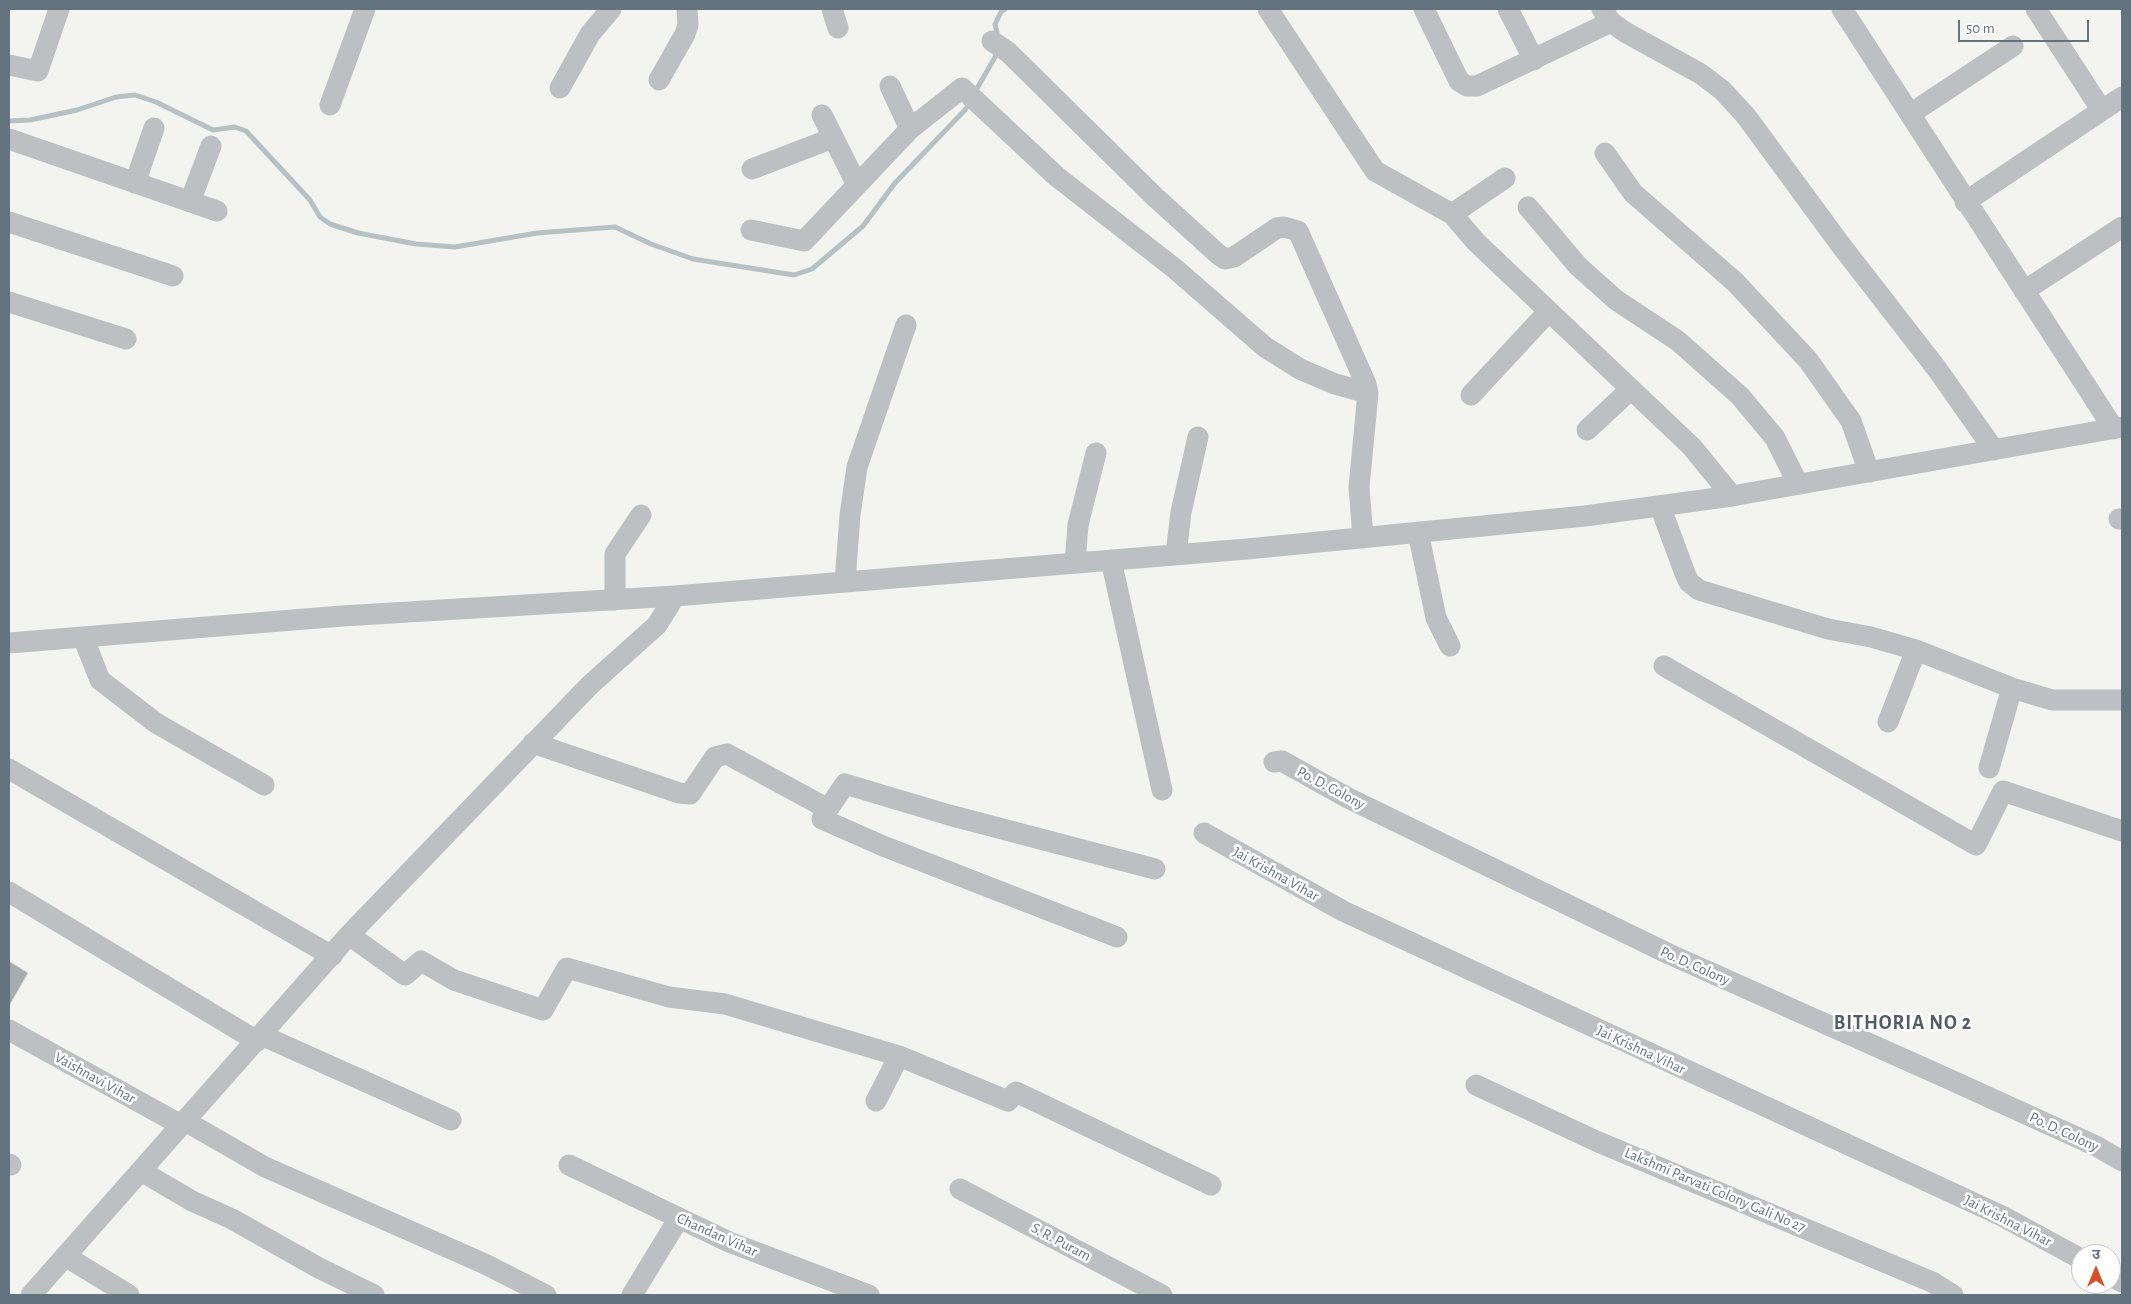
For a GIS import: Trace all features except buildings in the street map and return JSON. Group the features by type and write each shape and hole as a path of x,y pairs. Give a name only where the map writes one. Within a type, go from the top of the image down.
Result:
{"street":[{"path":"9,65 38,72 59,9"},
{"path":"330,105 365,9"},
{"path":"560,88 590,34 611,9"},
{"path":"658,80 685,34 688,25 687,9"},
{"path":"1268,9 1375,172 1452,214 1476,242 1548,312 1692,447 1732,496"},
{"path":"1424,9 1459,81 1467,86 1477,86 1534,60 1607,15 1625,32 1701,74 1722,90 1746,116 1840,244 1937,369 1994,450"},
{"path":"1508,9 1534,60"},
{"path":"9,643 342,616 675,596 1176,555 1585,516 1732,496 2118,428 1965,202 1842,9"},
{"path":"2036,9 2101,110"},
{"path":"1910,114 2013,46"},
{"path":"1000,47 1155,197 1225,259 1234,257 1277,228 1284,227 1298,231 1364,377 1368,393 1359,487 1363,538"},
{"path":"890,86 910,129"},
{"path":"751,230 804,241 910,129 962,88 1056,176 1174,268 1265,347 1300,369 1335,384 1368,393"},
{"path":"1965,202 2122,97"},
{"path":"822,115 857,186"},
{"path":"134,183 154,128"},
{"path":"752,169 833,138"},
{"path":"9,139 217,212"},
{"path":"190,202 211,146"},
{"path":"1605,153 1633,193 1735,282 1808,360 1851,421 1869,472"},
{"path":"1452,214 1505,178"},
{"path":"1528,207 1578,266 1616,300 1678,341 1740,396 1775,438 1798,484"},
{"path":"9,222 173,276"},
{"path":"2024,291 2122,227"},
{"path":"9,302 126,339"},
{"path":"1471,395 1548,312"},
{"path":"845,582 850,515 857,467 906,326"},
{"path":"1586,430 1631,389"},
{"path":"1176,555 1181,512 1198,436"},
{"path":"1075,563 1078,525 1096,453"},
{"path":"1660,506 1686,576 1689,582 1699,590 1828,629 1871,637 1916,650 2012,688 2062,701 2122,700"},
{"path":"615,600 616,554 641,516"},
{"path":"1418,532 1436,618 1450,646"},
{"path":"1111,560 1162,790"},
{"path":"31,1295 349,935 590,685 657,625 675,596"},
{"path":"83,637 100,680 156,723 264,785"},
{"path":"1888,722 1916,650"},
{"path":"1664,666 1976,845 2003,791 2122,831"},
{"path":"1989,768 2012,688"},
{"path":"533,743 684,794 690,794 716,757 728,754 828,810"},
{"name":"Po. D. Colony","path":"1274,762 1282,761 1348,798 1669,954 2096,1146 2122,1160"},
{"path":"9,769 332,956"},
{"path":"1117,937 883,846 822,819 845,784 950,815 1155,869"},
{"name":"Jai Krishna Vihar","path":"1204,833 1343,911 2002,1216 2071,1254"},
{"path":"9,892 259,1038 451,1120"},
{"path":"349,935 405,975 421,962 454,980 543,1010 567,968 669,997 725,1004 899,1056 1008,1101 1016,1092 1212,1185"},
{"name":"Vaishnavi Vihar","path":"9,1030 265,1167 485,1264 546,1295"},
{"path":"876,1102 899,1056"},
{"name":"Lakshmi Parvati Colony Gali No 27","path":"1476,1084 1596,1141 1932,1282 1953,1295"},
{"name":"Chandan Vihar","path":"569,1165 729,1242 869,1295"},
{"path":"141,1171 319,1268 374,1295"},
{"name":"S. R. Puram","path":"960,1189 1162,1295"},
{"path":"632,1295 678,1218"},
{"path":"65,1256 130,1295"}],"waterway":[{"path":"998,37 995,24 1001,12 1005,9"},
{"path":"975,92 998,52"},
{"path":"9,121 30,120 77,110 116,97 135,95 156,102 213,130 235,127 246,131 310,200 320,217 330,224 358,233 416,244 455,247 537,233 615,227 651,244 693,259 794,275 812,269 863,226 895,183 965,110 970,102"}],"district":[{"name":"BITHORIA NO 2","path":"1903,1023"}]}
